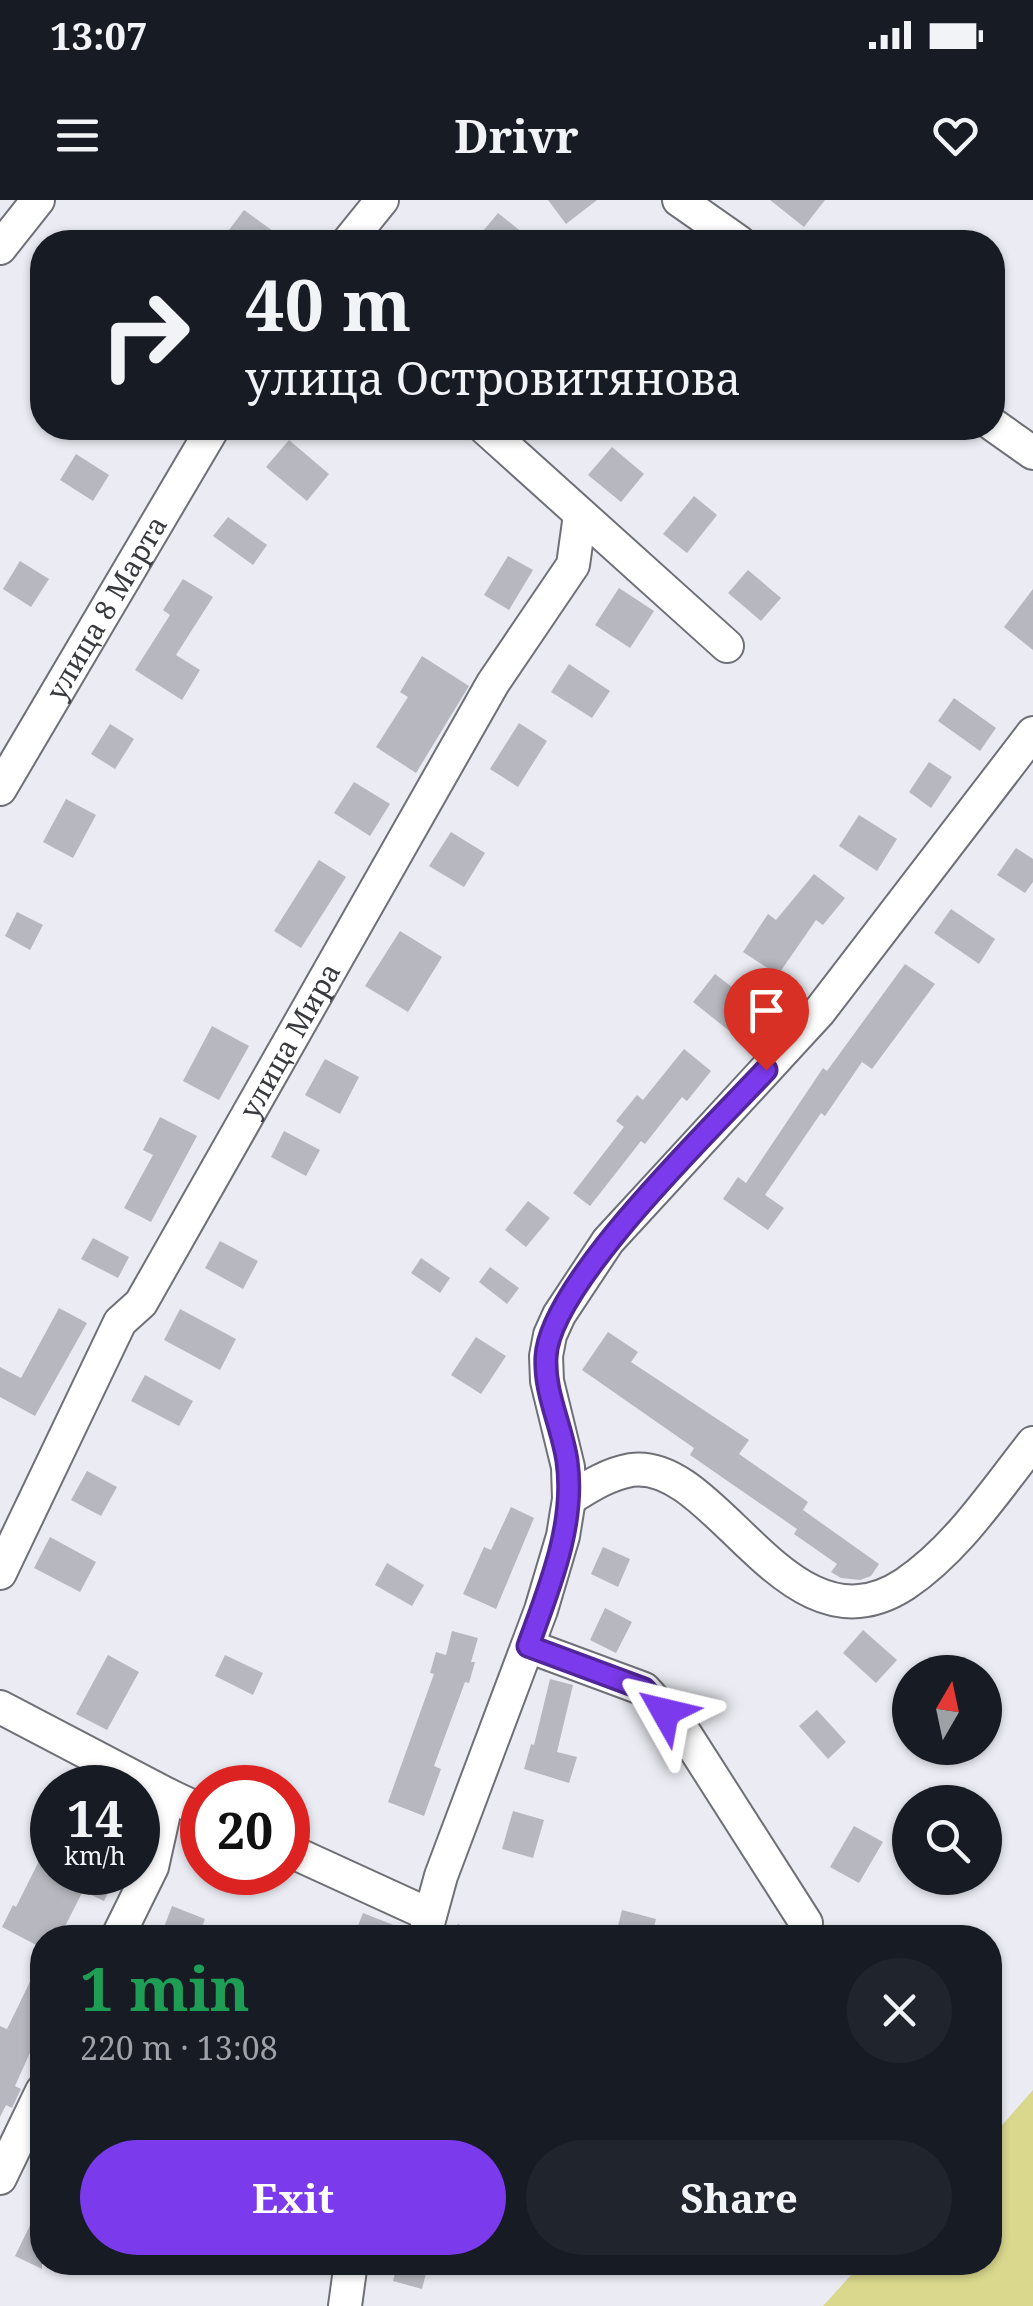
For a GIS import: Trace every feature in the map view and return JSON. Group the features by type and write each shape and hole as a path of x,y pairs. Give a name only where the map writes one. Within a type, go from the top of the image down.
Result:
{"street":[{"path":"0,248 38,200"},
{"path":"358,230 382,200"},
{"path":"679,200 721,230"},
{"path":"1005,433 1033,452"},
{"name":"улица 8 Марта","path":"0,789 206,440"},
{"path":"498,440 727,646"},
{"name":"улица Мира","path":"0,1572 120,1322 141,1303 161,1270 493,683 573,565 580,515"},
{"path":"427,1925 553,1576 569,1499 563,1438 547,1381 546,1356 559,1315 608,1241 819,1012 1033,733"},
{"path":"569,1499 601,1479 633,1470 660,1473 693,1493 778,1571 826,1596 862,1601 902,1586 951,1544 1033,1443"},
{"path":"528,1646 644,1689 686,1734 806,1924"},
{"path":"0,1706 180,1800"},
{"path":"124,1925 152,1868 168,1795"},
{"path":"310,1862 425,1925"},
{"path":"0,2178 30,2116"},
{"path":"345,2306 349,2275"}],"shaded area":[{"path":"1033,2090 1033,2306 823,2306 851,2275 1002,2275 1002,2125"}],"building":[{"path":"548,200 597,200 566,224"},
{"path":"770,200 825,200 804,227"},
{"path":"244,210 272,230 229,230"},
{"path":"498,213 519,230 484,230"},
{"path":"289,440 329,474 307,501 266,467"},
{"path":"612,447 644,474 621,502 588,475"},
{"path":"76,454 109,475 93,501 60,480"},
{"path":"694,496 717,515 687,553 663,534"},
{"path":"228,517 267,545 253,565 213,536"},
{"path":"508,556 533,570 509,610 484,595"},
{"path":"20,561 49,579 31,607 3,589"},
{"path":"748,570 781,598 761,621 728,593"},
{"path":"183,579 213,597 176,655 200,670 182,700 135,670 170,615 163,610"},
{"path":"619,588 654,611 630,648 595,625"},
{"path":"1033,589 1033,650 1004,627"},
{"path":"422,656 469,686 416,773 376,747 408,697 400,692"},
{"path":"569,664 610,691 592,718 551,692"},
{"path":"954,698 996,728 980,751 938,721"},
{"path":"519,723 547,741 518,787 490,769"},
{"path":"110,724 134,739 115,769 91,754"},
{"path":"929,762 952,777 931,808 909,792"},
{"path":"354,782 390,804 370,836 334,813"},
{"path":"66,799 96,815 73,858 43,842"},
{"path":"859,815 897,839 877,871 839,846"},
{"path":"451,832 485,853 464,887 429,866"},
{"path":"1016,848 1033,859 1033,882 1025,893 997,875"},
{"path":"319,860 346,877 301,948 274,931"},
{"path":"814,874 845,898 823,925 816,920 778,975 743,952 768,914 776,920"},
{"path":"951,909 995,939 979,964 934,933"},
{"path":"17,912 43,925 30,950 5,936"},
{"path":"400,931 442,957 408,1012 365,986"},
{"path":"905,964 935,984 872,1069 862,1062 825,1116 821,1113 765,1195 784,1208 768,1230 723,1199 738,1177 746,1183 823,1068 827,1071"},
{"path":"715,974 759,1008 737,1037 693,1002"},
{"path":"212,1026 249,1046 219,1100 183,1081"},
{"path":"684,1049 711,1071 687,1101 682,1097 645,1144 641,1141 590,1206 573,1193 624,1127 616,1121 637,1095 643,1100"},
{"path":"325,1059 359,1077 340,1114 305,1095"},
{"path":"160,1117 197,1136 151,1222 124,1208 153,1155 143,1150"},
{"path":"284,1131 320,1150 306,1176 271,1157"},
{"path":"528,1201 550,1218 526,1247 505,1230"},
{"path":"93,1238 129,1257 118,1278 81,1259"},
{"path":"220,1241 258,1261 243,1289 205,1268"},
{"path":"421,1258 450,1278 440,1293 411,1273"},
{"path":"490,1267 519,1288 507,1304 479,1282"},
{"path":"59,1308 87,1323 35,1416 0,1397 0,1367 21,1378"},
{"path":"180,1309 236,1339 220,1370 164,1340"},
{"path":"608,1332 638,1352 631,1362 749,1440 739,1454 808,1502 803,1510 879,1564 871,1576 860,1580 841,1578 831,1572 837,1564 794,1534 797,1529 690,1455 694,1448 582,1370"},
{"path":"476,1337 506,1356 481,1394 451,1375"},
{"path":"145,1375 193,1401 179,1426 131,1401"},
{"path":"87,1471 117,1487 101,1516 71,1500"},
{"path":"511,1507 534,1518 496,1609 463,1594 484,1547 491,1550"},
{"path":"50,1537 96,1562 80,1592 34,1568"},
{"path":"603,1547 630,1559 618,1587 591,1574"},
{"path":"387,1563 424,1585 412,1606 375,1585"},
{"path":"605,1608 632,1622 616,1653 590,1640"},
{"path":"863,1630 892,1656 892,1665 876,1683 843,1653"},
{"path":"452,1631 478,1638 471,1662 475,1662 434,1766 441,1769 424,1816 388,1802 434,1674 430,1673 436,1652 446,1655"},
{"path":"108,1655 139,1672 107,1730 76,1714"},
{"path":"225,1655 263,1673 253,1695 215,1676"},
{"path":"550,1679 573,1685 557,1752 577,1757 569,1783 524,1769"},
{"path":"817,1710 846,1742 828,1759 799,1726"},
{"path":"513,1811 544,1820 533,1858 502,1849"},
{"path":"854,1826 883,1842 859,1883 830,1867"},
{"path":"30,1879 30,1895 81,1895 66,1925 30,1925 30,1942 2,1927 13,1905 16,1907"},
{"path":"172,1906 205,1919 203,1925 165,1925"},
{"path":"622,1910 656,1919 654,1925 618,1925"},
{"path":"363,1913 393,1925 358,1925"},
{"path":"30,1982 30,2053 15,2086 21,2089 12,2108 6,2105 0,2117 0,2026 7,2029"},
{"path":"30,2225 30,2263 15,2256"},
{"path":"395,2275 426,2275 422,2289 393,2281"}],"route":[{"path":"665,1712 644,1689 528,1646 553,1576 569,1499 568,1467 547,1381 546,1356 559,1315 608,1241 766,1070"}]}
